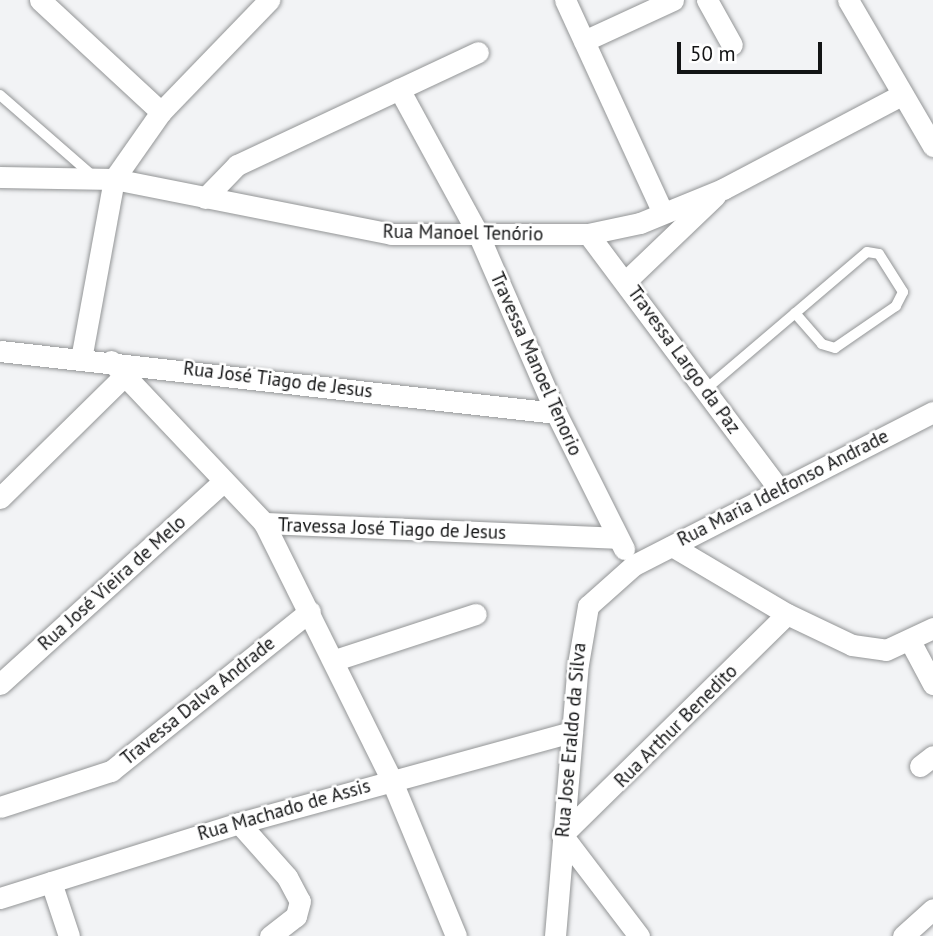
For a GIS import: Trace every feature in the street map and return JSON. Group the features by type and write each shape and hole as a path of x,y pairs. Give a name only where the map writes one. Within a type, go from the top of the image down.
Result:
{"street":[{"path":"40,0 161,111"},
{"path":"81,359 105,179 161,111 269,0"},
{"path":"565,0 663,213"},
{"path":"584,41 673,0"},
{"path":"707,0 732,46"},
{"path":"848,0 933,146"},
{"path":"205,198 237,165 478,52"},
{"name":"Travessa Manoel Tenorio","path":"399,89 479,236 556,413 617,538 634,565"},
{"name":"Rua Manoel Tenório","path":"0,177 105,179 346,228 479,236 587,234 663,213 723,189 901,95"},
{"path":"625,281 723,189"},
{"name":"Travessa Largo da Paz","path":"587,234 625,281 778,488"},
{"name":"Rua José Tiago de Jesus","path":"0,351 81,359 118,368 556,413"},
{"path":"0,498 118,368"},
{"name":"Travessa José Tiago de Jesus","path":"118,368 264,523 617,538"},
{"name":"Rua Maria Idelfonso Andrade","path":"634,565 778,488 933,412"},
{"name":"Rua José Vieira de Melo","path":"0,684 224,481"},
{"path":"264,523 335,660 391,779 456,936"},
{"path":"672,546 787,614 868,650 886,650 933,628"},
{"name":"Rua Jose Eraldo da Silva","path":"555,936 581,635 589,606 634,565"},
{"name":"Travessa Dalva Andrade","path":"0,807 111,771 310,611"},
{"path":"335,660 476,614"},
{"name":"Rua Arthur Benedito","path":"562,835 787,614"},
{"path":"910,641 933,684"},
{"name":"Rua Machado de Assis","path":"0,898 239,822 572,732"},
{"path":"239,822 287,877 300,901 296,916 270,936"},
{"path":"562,835 639,936"},
{"path":"51,881 69,936"},
{"path":"903,936 933,909"}],"lane":[{"path":"0,95 105,179"},
{"path":"706,389 795,313 871,251 879,254 903,292 896,306 835,348 822,344 795,313"}]}
